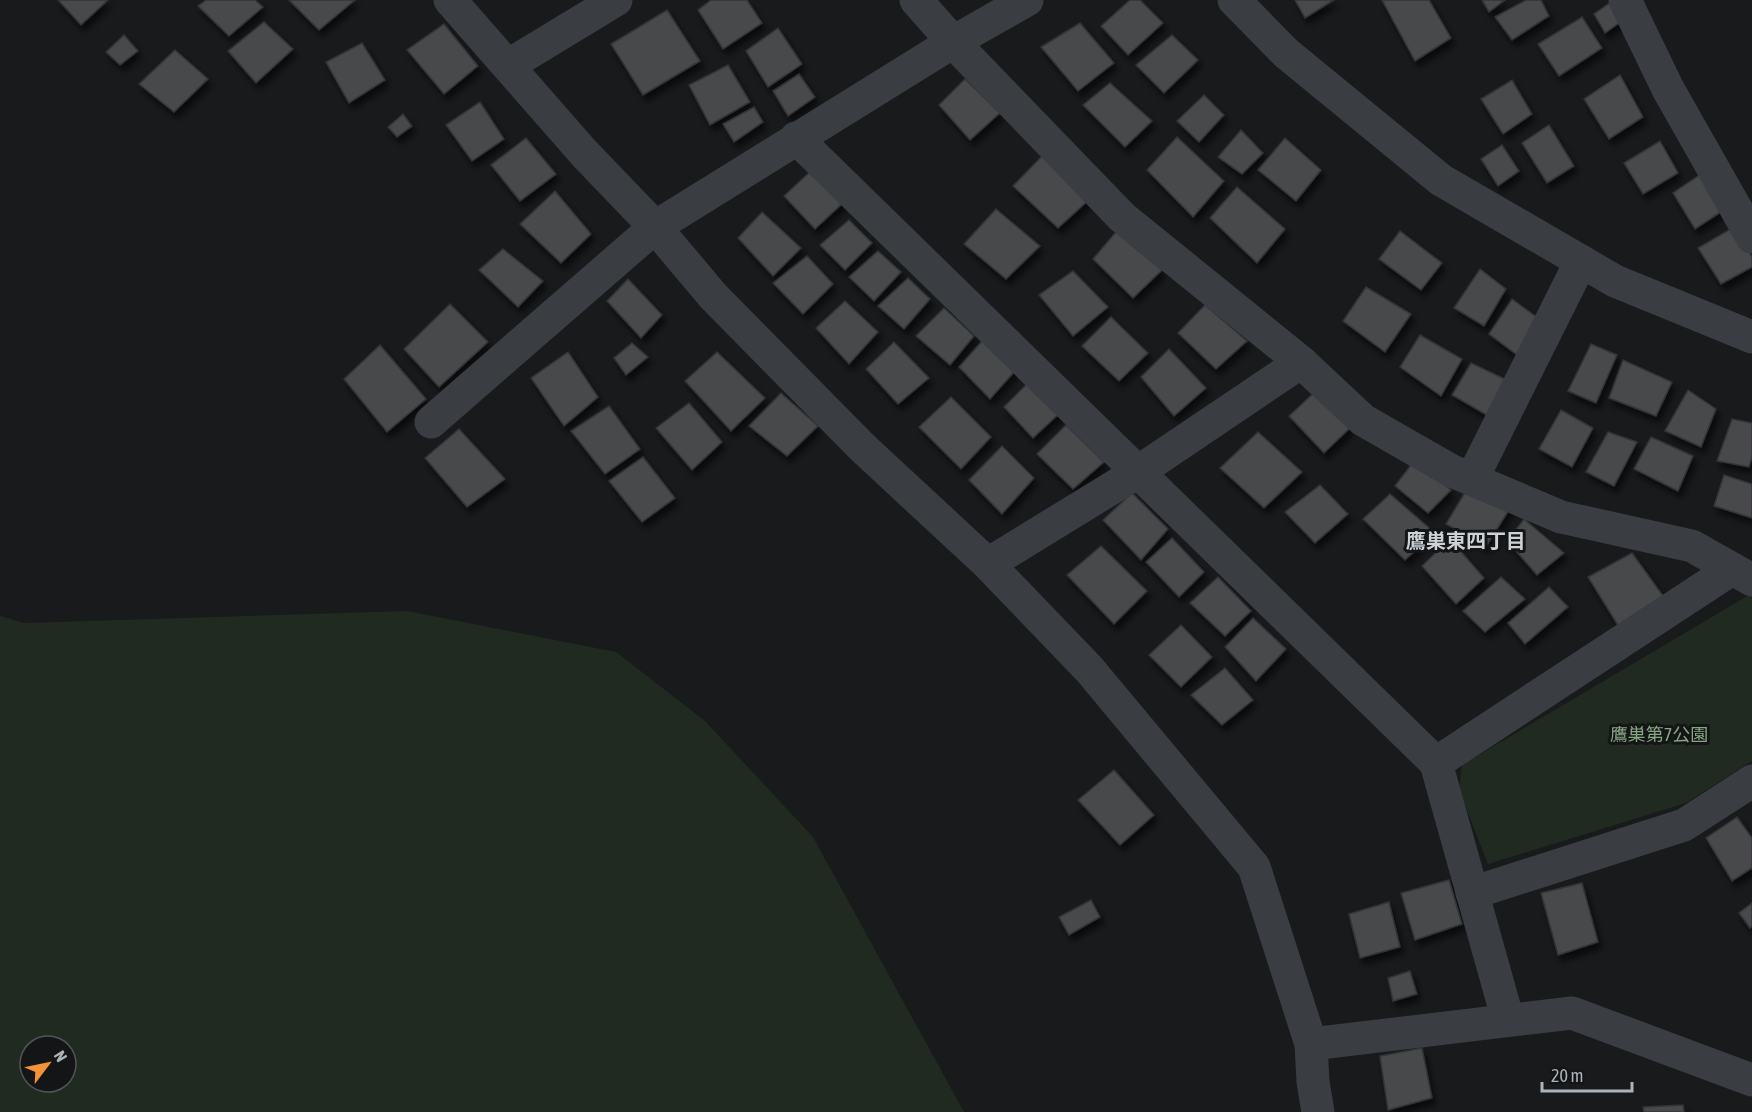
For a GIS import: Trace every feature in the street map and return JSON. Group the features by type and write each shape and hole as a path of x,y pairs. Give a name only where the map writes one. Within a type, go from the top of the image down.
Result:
{"street":[{"path":"450,0 584,153 655,227 713,296 863,448 988,564 1089,669 1254,867 1311,1044 1313,1082 1318,1112"},
{"path":"509,65 616,0"},
{"path":"916,0 953,42 1122,217 1301,362 1363,420 1452,471 1561,518 1692,546 1742,574 1436,763"},
{"path":"431,422 655,227 953,42 1027,0"},
{"path":"1234,0 1286,53 1441,180 1615,281 1752,337"},
{"path":"1625,0 1668,89 1752,237"},
{"path":"796,138 1436,763 1508,1020"},
{"path":"1472,479 1581,261"},
{"path":"988,564 1138,472 1301,362"},
{"path":"1472,893 1684,825 1747,794"},
{"path":"1311,1044 1572,1013 1752,1080"}],"green space":[{"name":"鷹巣第7公園","path":"1749,595 1752,598 1752,761 1686,803 1488,864 1459,790 1462,765"},
{"path":"407,611 616,652 705,721 813,837 964,1112 0,1112 0,616 25,623"}],"building":[{"path":"58,0 108,0 81,25"},
{"path":"206,0 255,0 263,7 229,36 198,6"},
{"path":"289,0 355,0 319,30"},
{"path":"711,0 747,0 762,23 723,49 698,10"},
{"path":"1130,0 1140,0 1163,23 1128,55 1101,26"},
{"path":"1295,0 1334,0 1305,18"},
{"path":"1382,0 1429,0 1451,38 1415,61"},
{"path":"1482,0 1505,0 1489,12"},
{"path":"1526,0 1541,0 1549,16 1512,40 1495,17"},
{"path":"1611,2 1622,21 1605,33 1594,14"},
{"path":"667,10 700,61 643,95 611,44"},
{"path":"1582,17 1602,48 1559,76 1538,44"},
{"path":"264,22 293,49 256,83 228,51"},
{"path":"1080,23 1114,63 1078,91 1041,47"},
{"path":"444,24 478,66 444,94 407,50"},
{"path":"778,28 802,64 768,87 746,51"},
{"path":"124,35 138,51 120,65 106,52"},
{"path":"1172,35 1198,60 1164,93 1136,65"},
{"path":"362,43 385,80 349,103 326,62"},
{"path":"175,50 208,79 174,112 139,84"},
{"path":"728,65 750,102 710,125 689,85"},
{"path":"799,74 815,97 788,116 773,91"},
{"path":"1620,75 1643,117 1609,139 1584,99"},
{"path":"965,79 1000,113 970,140 939,105"},
{"path":"1512,80 1532,114 1503,134 1481,99"},
{"path":"1110,83 1152,121 1125,147 1083,105"},
{"path":"1204,95 1224,115 1199,142 1177,121"},
{"path":"480,102 504,139 472,161 446,125"},
{"path":"754,107 763,122 734,142 723,124"},
{"path":"403,114 412,126 397,137 388,127"},
{"path":"1549,125 1574,166 1547,183 1522,143"},
{"path":"1241,130 1263,153 1242,174 1218,157"},
{"path":"1177,137 1224,181 1193,217 1147,170"},
{"path":"526,138 556,174 520,201 491,165"},
{"path":"1285,138 1321,170 1296,201 1258,170"},
{"path":"1660,141 1678,173 1643,194 1624,163"},
{"path":"1502,145 1519,171 1498,186 1481,159"},
{"path":"1044,154 1092,197 1058,228 1013,186"},
{"path":"813,169 844,202 815,229 784,196"},
{"path":"1701,174 1724,210 1695,229 1673,193"},
{"path":"1237,187 1285,229 1257,263 1210,218"},
{"path":"555,191 591,234 561,263 520,224"},
{"path":"996,209 1040,246 1006,279 964,244"},
{"path":"762,212 801,248 773,276 738,238"},
{"path":"849,220 872,243 845,270 820,245"},
{"path":"1734,227 1752,257 1752,267 1721,284 1698,248"},
{"path":"1400,231 1442,263 1421,290 1379,259"},
{"path":"1116,232 1162,270 1133,298 1093,259"},
{"path":"503,249 543,281 518,307 479,270"},
{"path":"878,251 901,272 874,301 849,277"},
{"path":"807,256 833,284 803,314 773,283"},
{"path":"1480,269 1506,289 1484,326 1454,308"},
{"path":"1073,271 1108,307 1073,336 1039,295"},
{"path":"908,278 930,299 904,329 878,306"},
{"path":"628,279 662,315 641,338 607,301"},
{"path":"1366,287 1411,314 1385,352 1343,321"},
{"path":"1512,299 1542,321 1521,358 1489,334"},
{"path":"845,301 878,332 849,364 816,328"},
{"path":"450,304 488,342 439,387 404,349"},
{"path":"1205,305 1247,341 1216,369 1178,333"},
{"path":"944,308 974,336 950,365 916,336"},
{"path":"1111,317 1148,353 1119,381 1082,346"},
{"path":"1420,335 1462,359 1441,396 1400,367"},
{"path":"983,340 1015,371 990,399 959,367"},
{"path":"894,342 929,378 898,404 866,369"},
{"path":"632,343 648,357 626,375 614,358"},
{"path":"1591,344 1617,355 1596,403 1568,391"},
{"path":"380,345 426,399 387,432 344,379"},
{"path":"1169,349 1206,388 1174,416 1141,377"},
{"path":"568,352 598,397 564,426 531,378"},
{"path":"717,352 765,398 731,431 685,381"},
{"path":"1623,360 1672,382 1656,416 1609,398"},
{"path":"1471,363 1509,381 1490,417 1452,395"},
{"path":"1029,382 1062,411 1033,438 1004,407"},
{"path":"1688,390 1716,409 1701,447 1665,431"},
{"path":"1316,391 1351,427 1324,453 1289,416"},
{"path":"781,393 818,426 787,456 749,426"},
{"path":"951,397 991,437 961,469 919,427"},
{"path":"689,403 722,442 692,470 656,428"},
{"path":"609,406 640,449 605,474 571,431"},
{"path":"1561,410 1593,428 1572,467 1539,449"},
{"path":"1732,419 1752,423 1752,457 1749,467 1717,461"},
{"path":"1066,425 1104,462 1073,489 1037,454"},
{"path":"459,429 505,479 467,507 425,458"},
{"path":"1258,432 1302,472 1264,508 1220,468"},
{"path":"1608,432 1637,442 1614,486 1586,472"},
{"path":"1651,437 1693,456 1678,491 1634,469"},
{"path":"1002,446 1034,478 1002,514 969,480"},
{"path":"643,457 675,498 642,522 609,481"},
{"path":"1414,461 1451,490 1428,513 1395,486"},
{"path":"1724,475 1752,484 1752,518 1714,506"},
{"path":"1320,485 1348,514 1315,543 1285,512"},
{"path":"1467,489 1512,505 1486,547 1446,524"},
{"path":"1132,493 1168,529 1141,560 1103,520"},
{"path":"1390,494 1435,533 1405,560 1363,519"},
{"path":"1524,519 1564,553 1537,575 1507,541"},
{"path":"1172,538 1204,572 1179,597 1146,562"},
{"path":"1450,539 1484,578 1456,604 1422,566"},
{"path":"1101,546 1147,591 1114,624 1067,575"},
{"path":"1632,553 1666,600 1619,627 1588,577"},
{"path":"1218,577 1251,611 1225,636 1190,603"},
{"path":"1501,577 1525,599 1485,632 1463,611"},
{"path":"1549,587 1568,607 1525,644 1508,623"},
{"path":"1253,618 1286,649 1256,681 1225,647"},
{"path":"1181,625 1212,657 1181,687 1149,655"},
{"path":"1225,668 1253,700 1222,725 1191,695"},
{"path":"1114,770 1154,815 1120,845 1078,800"},
{"path":"1737,817 1752,838 1752,868 1732,881 1706,838"},
{"path":"1449,880 1462,924 1415,940 1401,893"},
{"path":"1582,883 1598,942 1558,955 1541,893"},
{"path":"1091,900 1100,917 1069,935 1059,917"},
{"path":"1389,902 1400,947 1360,958 1349,914"},
{"path":"1752,903 1752,926 1750,928 1739,913"},
{"path":"1410,971 1417,994 1393,1001 1388,978"},
{"path":"1422,1048 1432,1098 1388,1110 1380,1056"},
{"path":"1683,1105 1684,1112 1644,1112 1643,1107"}],"district":[{"name":"鷹巣東四丁目","path":"1466,540"}]}
